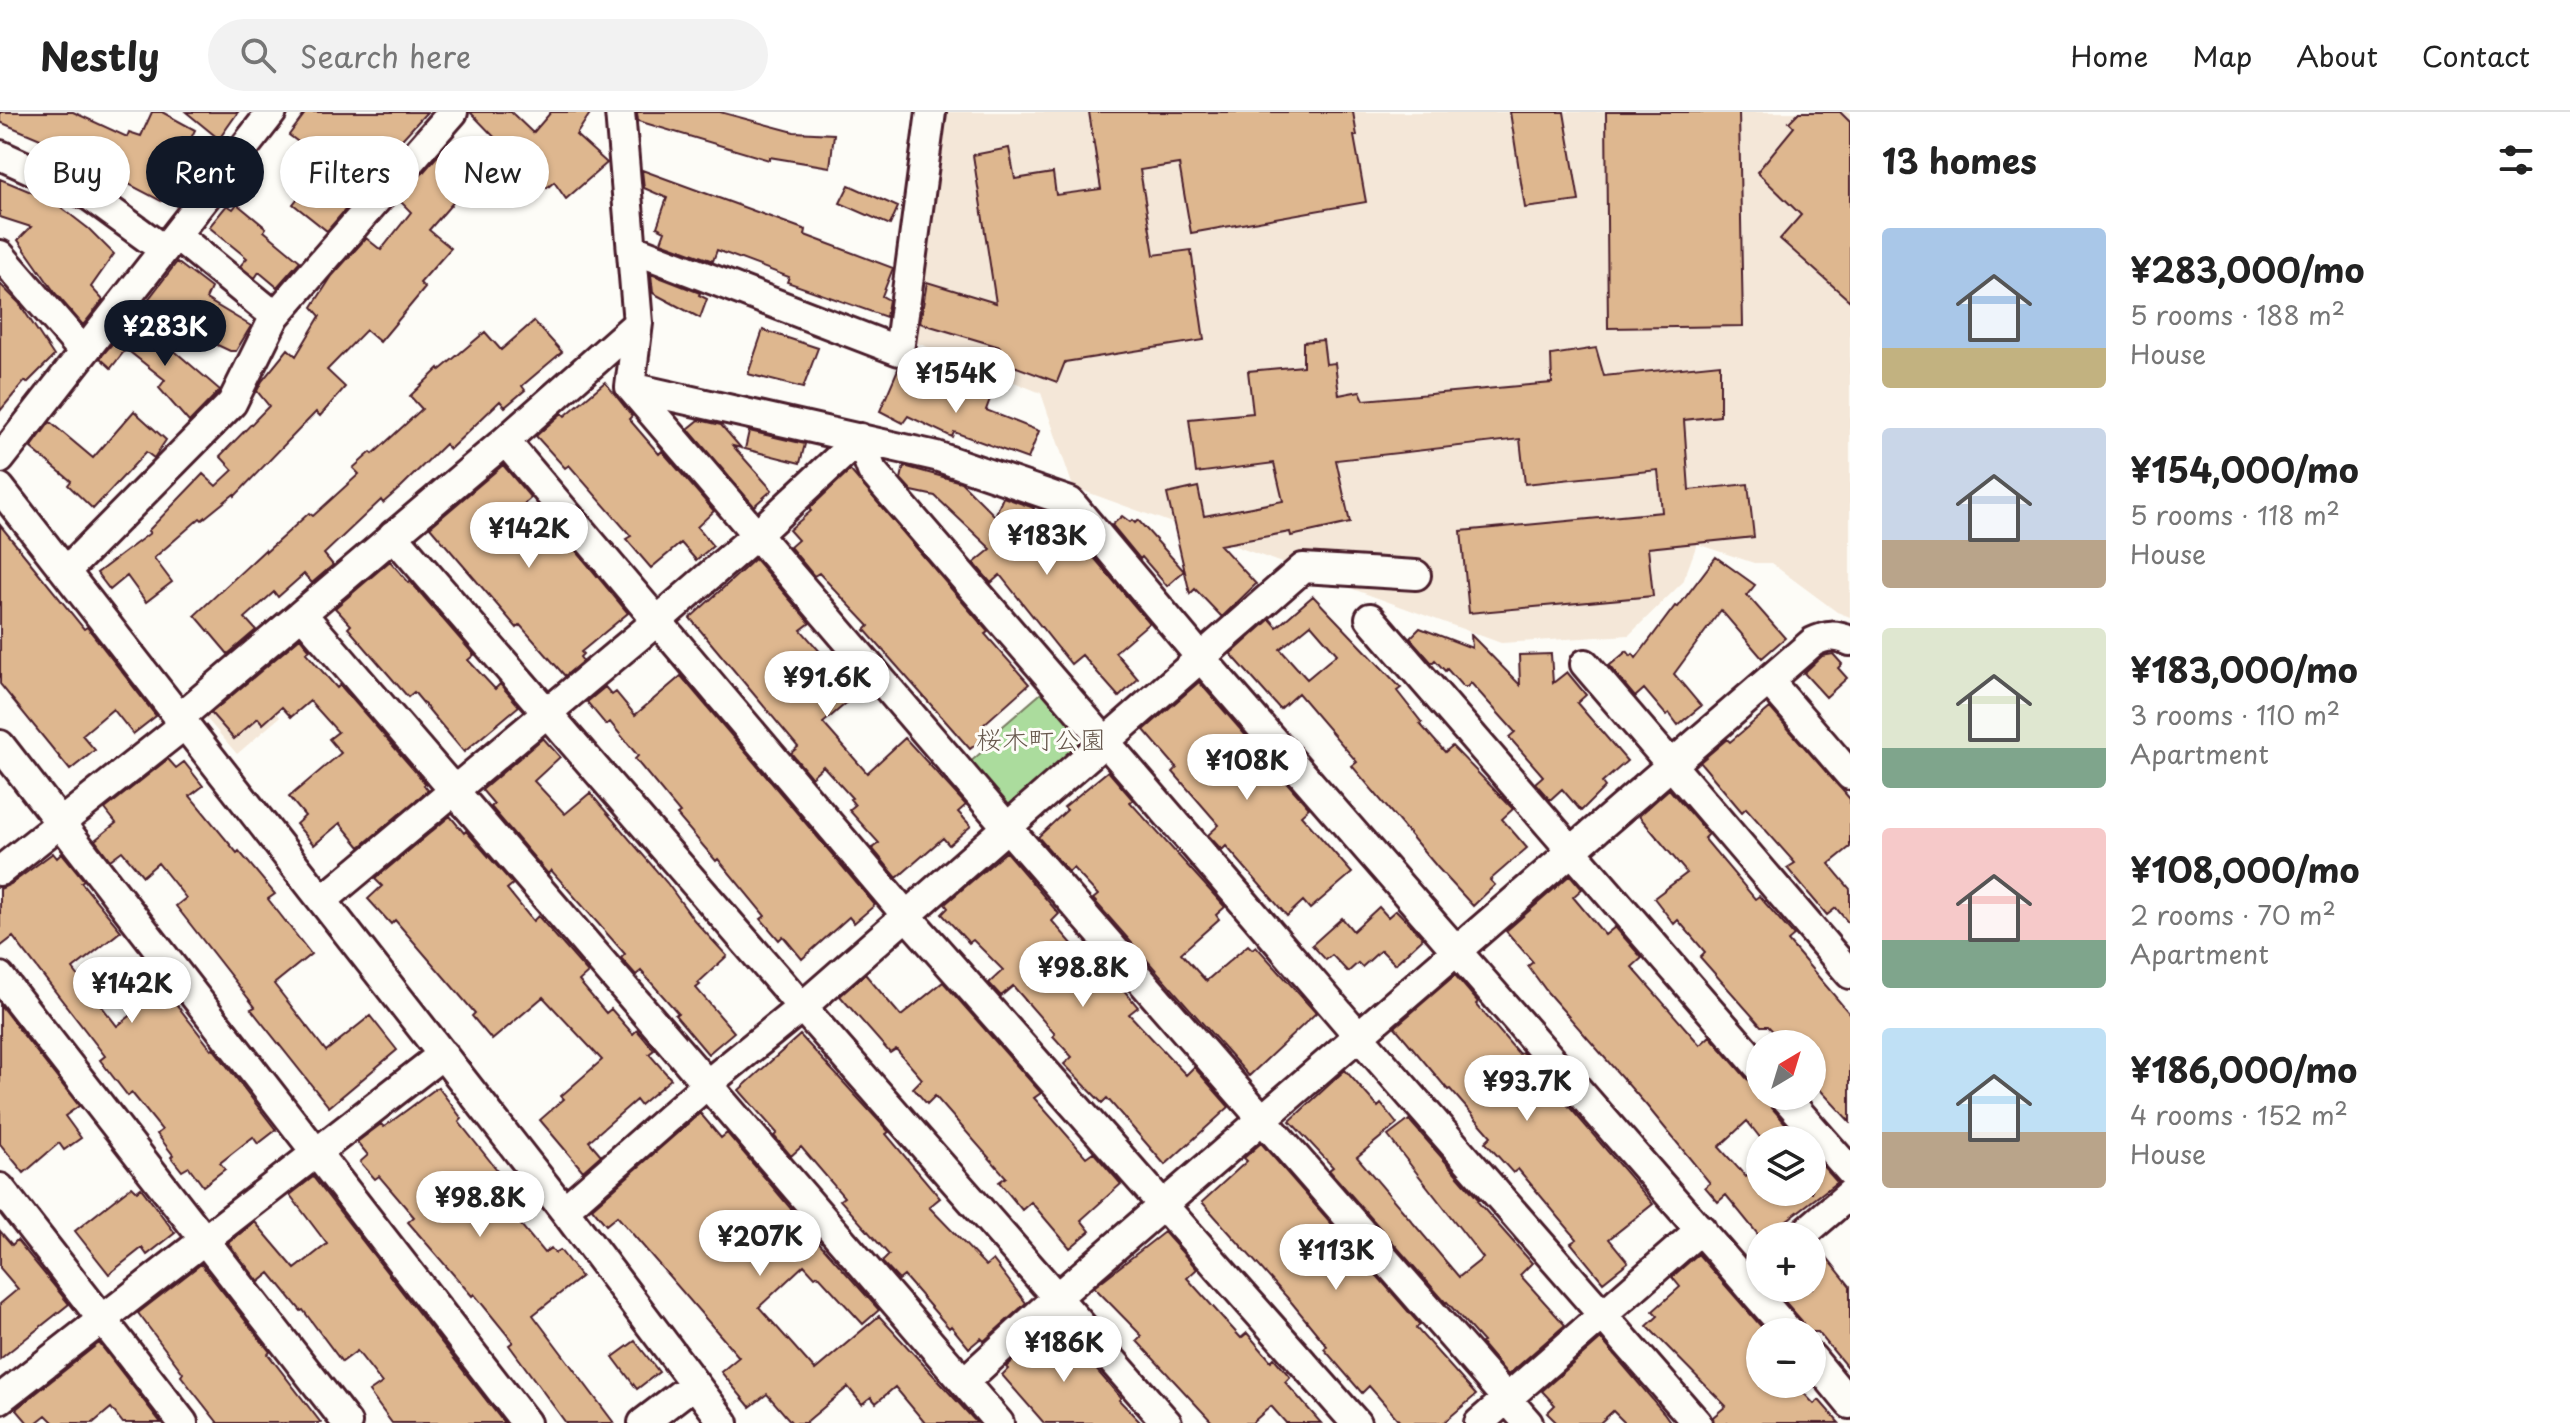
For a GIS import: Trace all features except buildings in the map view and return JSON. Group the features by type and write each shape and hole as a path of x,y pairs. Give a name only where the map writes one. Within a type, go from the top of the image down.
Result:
{"street":[{"path":"0,459 272,112"},
{"path":"66,571 232,403 275,316 453,112"},
{"path":"620,112 638,323 630,387 1007,827 1528,1423"},
{"path":"633,249 899,351 931,112"},
{"path":"0,155 90,196 170,242 275,316"},
{"path":"0,255 83,351"},
{"path":"0,871 60,825 181,722 638,323"},
{"path":"630,387 936,456 1070,502 1201,658 1701,1229 1746,1270"},
{"path":"323,900 657,621 756,535 860,438"},
{"path":"860,438 872,471 1697,1423"},
{"path":"505,441 906,915 1356,1423"},
{"path":"0,488 564,1210 724,1423"},
{"path":"393,535 1167,1423"},
{"path":"564,1210 1106,743 1303,568 1416,575"},
{"path":"302,614 999,1423"},
{"path":"1370,618 1746,1052"},
{"path":"964,1382 1056,1298 1813,642 1825,635 1850,641"},
{"path":"1585,664 1850,974"},
{"path":"1769,681 1850,775"},
{"path":"0,745 526,1423"},
{"path":"0,977 347,1423"},
{"path":"0,1399 443,1054"},
{"path":"1796,1110 1850,1171"},
{"path":"0,1188 183,1423"},
{"path":"1817,1222 1850,1194"},
{"path":"1479,1423 1701,1229"},
{"path":"1826,1375 1850,1404"},
{"path":"643,1423 694,1384"}],"shaded area":[{"path":"938,112 1850,112 1850,617 1837,612 1771,563 1754,563 1697,544 1683,582 1629,635 1501,643 1073,487 1041,393 905,338"},
{"path":"242,674 280,717 237,754 200,711"}],"green space":[{"name":"桜木町公園","path":"1046,689 1090,741 1009,810 969,763 998,738 995,733"}]}
